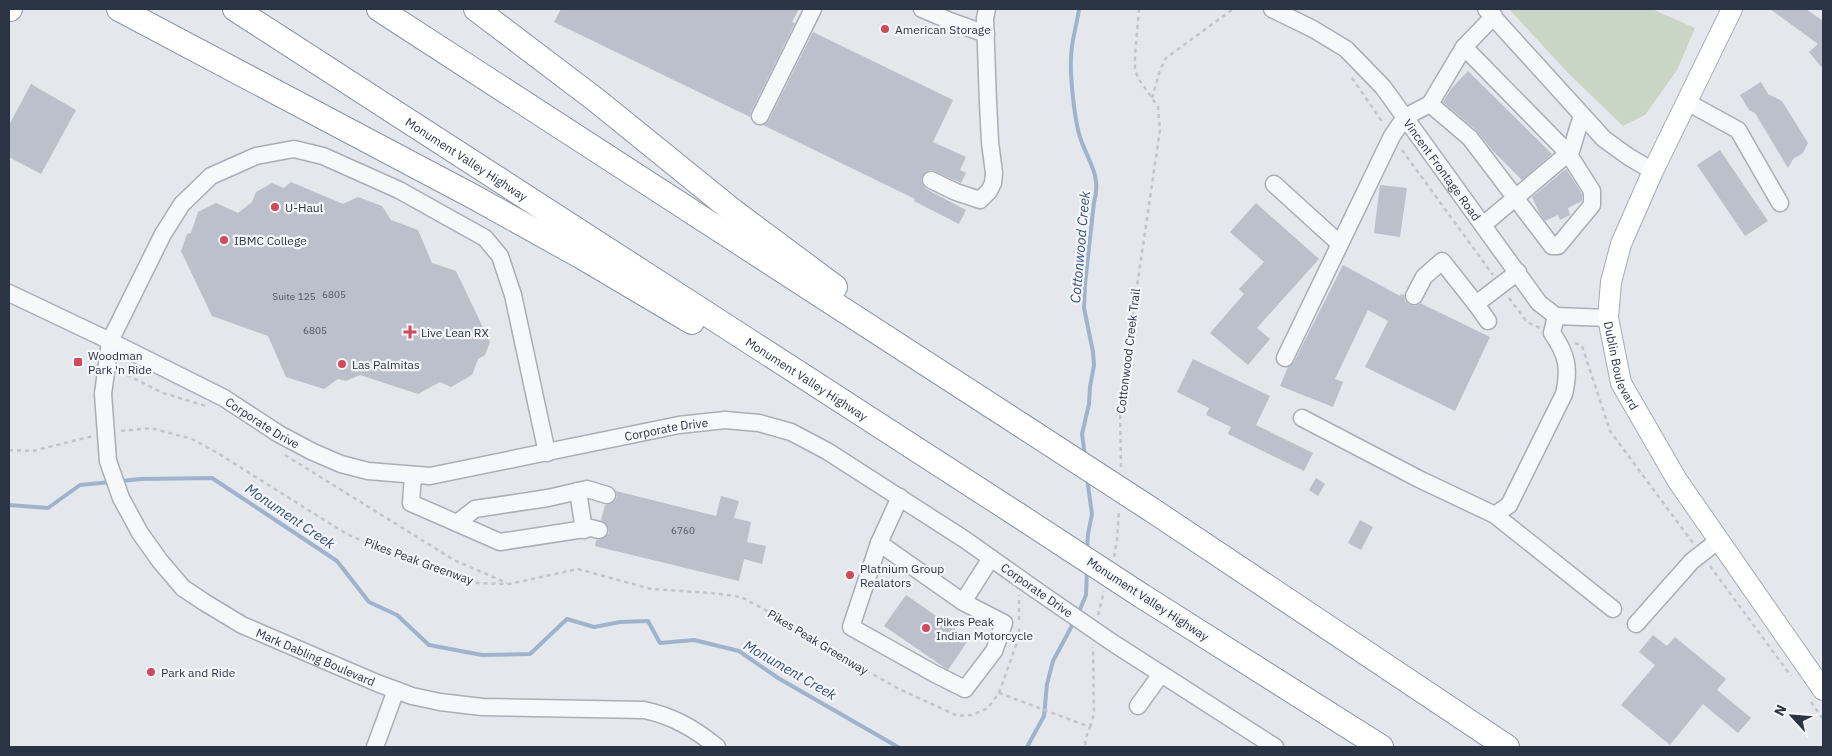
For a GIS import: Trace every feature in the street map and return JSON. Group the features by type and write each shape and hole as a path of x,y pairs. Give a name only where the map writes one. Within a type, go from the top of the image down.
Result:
{"highway":[{"path":"119,9 474,197 582,257 769,368 888,430"},
{"name":"Monument Valley Highway","path":"235,9 1142,596 1381,747"},
{"path":"379,9 1021,424 1507,747"},
{"path":"475,10 596,100 733,211 832,284 919,358"}],"main road":[{"name":"Dublin Boulevard","path":"1732,9 1653,171 1621,244 1611,282 1608,318 1621,383 1677,480 1823,690"}],"street":[{"path":"760,116 813,9"},
{"path":"922,9 986,34"},
{"path":"931,180 956,192 980,200 989,191 993,182 986,34 987,9"},
{"name":"Vincent Frontage Road","path":"1272,9 1313,29 1346,49 1384,87 1540,303 1556,316"},
{"path":"1285,358 1392,136 1405,117 1430,104 1464,47 1490,12 1604,139 1629,158 1653,171"},
{"path":"1430,104 1470,138 1552,246 1558,246 1592,205 1592,191 1568,153 1464,47"},
{"path":"1687,102 1738,130 1780,203"},
{"path":"1483,225 1571,150 1582,115"},
{"name":"Mark Dabling Boulevard","path":"547,453 513,295 500,256 485,238 399,190 323,156 294,149 256,156 211,176 182,204 163,234 110,341 103,394 108,460 121,498 140,533 183,588 242,625 396,690 440,702 482,707 644,710 662,714 681,722 717,747"},
{"path":"1274,184 1340,244"},
{"path":"1414,296 1424,277 1442,261 1488,321"},
{"path":"1476,304 1518,272"},
{"name":"Corporate Drive","path":"9,293 224,398 279,434 313,452 342,464 368,471 430,476 679,425 724,420 759,423 791,432 827,451 900,497 1114,643 1274,747"},
{"path":"1495,515 1509,506 1564,394 1569,376 1565,359 1552,333 1556,316 1608,318"},
{"path":"1302,418 1419,479 1495,515 1613,610"},
{"path":"413,475 411,503 500,542 591,530 578,491"},
{"path":"457,523 475,509 548,498 587,489 607,495"},
{"path":"879,543 963,602 1004,623 994,650 966,689 850,627 879,543 900,497"},
{"path":"1636,624 1692,561 1719,540"},
{"path":"963,602 991,558"},
{"path":"1138,706 1161,674"},
{"path":"375,747 396,690"}],"path":[{"name":"Cottonwood Creek Trail","path":"1121,473 1120,402 1160,130 1159,113 1152,98 1138,78 1135,69 1134,55 1139,9"},
{"path":"1152,98 1160,70 1166,58 1233,9"},
{"path":"127,375 163,393 208,407"},
{"name":"Pikes Peak Greenway","path":"117,432 151,428 192,439 345,533 384,551 478,583 509,584 578,569 651,589 740,597 773,614 819,644 899,689 958,716 972,716 988,708 999,693 1090,727"},
{"path":"9,450 32,451 100,435"},
{"path":"284,455 454,560 509,584"},
{"path":"1112,561 1117,541 1119,502"},
{"path":"1097,618 1104,589"},
{"path":"1086,747 1085,740 1094,714 1093,647"}],"green space":[{"path":"1509,9 1652,9 1695,28 1677,70 1645,115 1623,126 1569,74"}],"building":[{"path":"561,9 799,9 792,22 795,23 750,117 554,22"},
{"path":"1770,9 1806,9 1823,21 1823,69 1809,52 1818,44"},
{"path":"813,32 953,100 933,142 966,157 960,170 966,173 961,183 931,170 925,172 921,180 926,189 966,210 959,224 914,201 915,199 763,125 769,120"},
{"path":"1468,71 1552,154 1522,180 1492,150 1476,130 1443,102 1451,89"},
{"path":"1761,82 1768,94 1782,101 1808,143 1803,153 1793,159 1788,168 1755,113 1749,110 1740,95"},
{"path":"31,84 76,110 41,174 9,157 9,125"},
{"path":"1720,150 1768,221 1745,236 1697,165"},
{"path":"1566,169 1582,194 1582,201 1568,208 1570,215 1560,220 1558,215 1545,221 1532,197"},
{"path":"291,182 343,204 358,197 382,206 391,220 418,230 432,263 456,271 490,342 485,355 478,359 472,375 451,387 440,382 418,394 360,375 346,381 338,379 324,389 286,377 268,336 212,316 181,251 187,234 191,233 198,212 216,203 238,213 252,202 256,192 272,183 284,188"},
{"path":"1380,185 1407,188 1400,237 1374,233"},
{"path":"1256,203 1319,259 1257,328 1270,339 1248,365 1210,333 1244,294 1239,289 1264,262 1230,232"},
{"path":"1343,265 1400,296 1401,294 1404,295 1405,301 1410,305 1415,306 1420,303 1490,337 1455,411 1365,367 1388,321 1368,310 1335,379 1343,382 1333,407 1280,386 1288,367 1294,362"},
{"path":"1193,359 1270,396 1256,425 1313,453 1304,471 1228,434 1231,427 1206,415 1209,408 1177,392"},
{"path":"1316,478 1325,484 1318,496 1309,490"},
{"path":"616,491 716,516 721,496 739,501 734,518 751,522 747,542 766,546 762,564 744,559 739,581 595,546 596,540 602,539 609,533 608,527 601,520 605,505 614,502 617,497"},
{"path":"1360,520 1373,527 1361,550 1348,543"},
{"path":"906,595 969,639 948,670 884,626"},
{"path":"1653,635 1667,646 1675,637 1726,679 1717,690 1751,718 1738,733 1703,704 1670,745 1621,705 1655,665 1639,652"}],"waterway":[{"name":"Cottonwood Creek","path":"1079,9 1071,52 1071,74 1078,130 1092,165 1096,182 1084,308 1094,365 1089,404 1082,434 1085,456"},
{"name":"Monument Creek","path":"121,481 212,478 337,561 369,602 397,615 429,645 482,655 530,654 567,619 594,627 620,622 648,621 660,643 694,640 739,651 778,678 898,747"},
{"name":"Cottonwood Creek","path":"1087,478 1092,514 1087,550"},
{"name":"Monument Creek","path":"9,505 48,508 80,485 111,482"},
{"name":"Cottonwood Creek","path":"1078,614 1086,595 1087,570"},
{"name":"Cottonwood Creek","path":"1027,747 1044,716 1047,684 1053,661 1074,622"}],"place":[{"name":"American Storage","path":"885,29"},
{"name":"U-Haul","path":"275,207"},
{"name":"IBMC College","path":"224,240"},
{"name":"Live Lean RX","path":"410,332"},
{"name":"Woodman Park 'n Ride","path":"78,362"},
{"name":"Las Palmitas","path":"342,364"},
{"name":"Platnium Group Realators","path":"850,575"},
{"name":"Pikes Peak Indian Motorcycle","path":"926,628"},
{"name":"Park and Ride","path":"151,672"}]}
